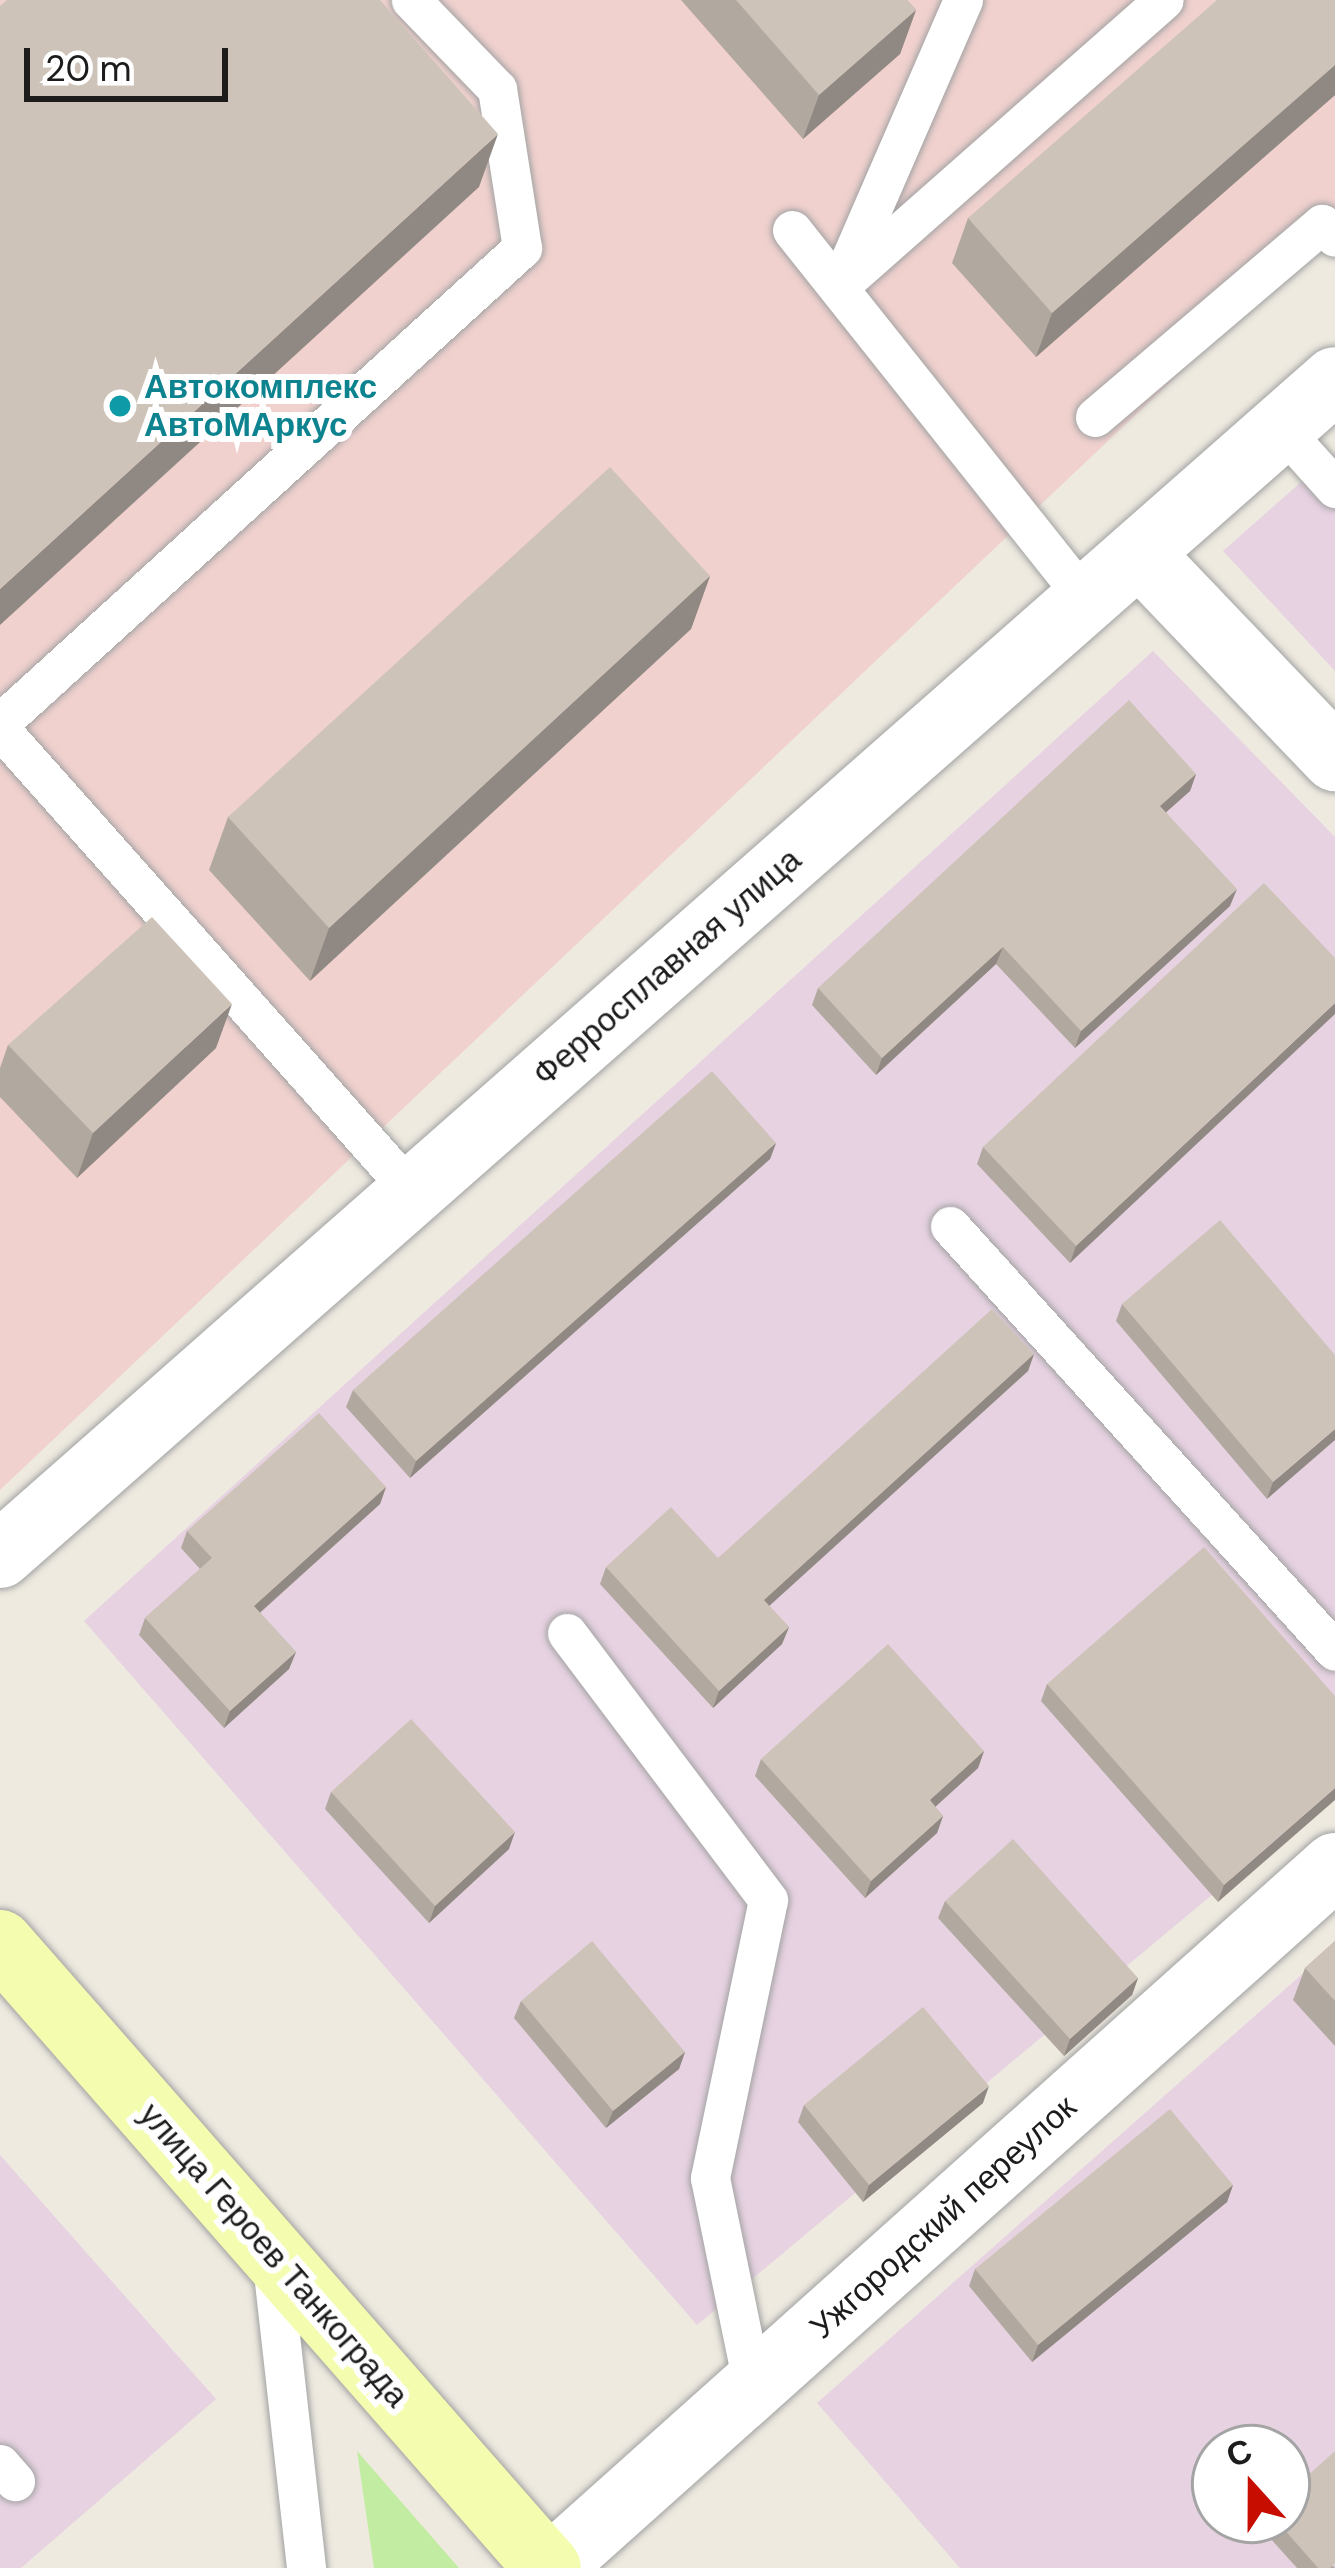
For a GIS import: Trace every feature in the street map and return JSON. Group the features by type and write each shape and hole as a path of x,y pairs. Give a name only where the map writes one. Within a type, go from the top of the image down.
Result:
{"main road":[{"name":"улица Героев Танкограда","path":"0,1943 549,2568"}],"street":[{"name":"Ферросплавная улица","path":"0,1555 1335,380"},
{"path":"1139,554 1335,758"},
{"name":"Ужгородский переулок","path":"549,2568 1335,1866"}],"lane":[{"path":"410,0 496,89 522,248 0,726 412,1192"},
{"path":"838,287 963,0"},
{"path":"838,287 1163,0"},
{"path":"1094,417 1322,224 1335,237"},
{"path":"792,230 1086,599"},
{"path":"1281,428 1335,488"},
{"path":"950,1226 1335,1651"},
{"path":"566,1633 768,1900 710,2178 753,2387"},
{"path":"270,2250 306,2568"}],"shaded area":[{"path":"0,0 1335,0 1335,226 0,1490"},
{"path":"1335,452 1335,671 1223,551"},
{"path":"1153,651 1335,837 1335,1792 697,2325 84,1621"},
{"path":"1335,1945 1335,2568 960,2568 817,2403"},
{"path":"0,2155 216,2399 21,2568 0,2568"}],"green space":[{"path":"357,2451 459,2568 374,2568"}],"building":[{"name":"Автокомплекс АвтоМАркус","path":"7,0 380,0 498,134 0,589 0,6"},
{"path":"736,0 907,0 916,10 819,95"},
{"path":"1217,0 1335,0 1335,65 1052,313 968,218"},
{"path":"610,467 710,576 329,928 228,817"},
{"path":"1129,700 1196,774 1160,806 1237,889 1081,1031 1003,947 882,1058 818,988"},
{"path":"1264,883 1335,958 1335,1003 1076,1246 983,1147"},
{"path":"152,917 232,1004 93,1133 8,1045"},
{"path":"712,1071 776,1143 416,1461 353,1390"},
{"path":"1220,1220 1335,1355 1335,1429 1273,1482 1122,1304"},
{"path":"992,1309 1034,1354 764,1600 789,1627 719,1691 606,1567 671,1507 718,1558"},
{"path":"319,1413 386,1487 254,1606 296,1652 230,1711 145,1618 212,1558 187,1531"},
{"path":"1204,1547 1335,1696 1335,1788 1224,1885 1047,1684"},
{"path":"888,1644 984,1751 930,1800 943,1816 871,1881 761,1759"},
{"path":"411,1719 515,1832 435,1906 331,1792"},
{"path":"1013,1839 1138,1978 1070,2039 945,1901"},
{"path":"592,1941 685,2052 613,2111 521,2001"},
{"path":"1335,1941 1335,2001 1305,1968"},
{"path":"923,2007 989,2086 869,2185 804,2105"},
{"path":"1170,2109 1233,2185 1038,2345 975,2269"},
{"path":"1335,2451 1335,2563 1330,2568 1318,2568 1297,2544 1311,2544 1311,2472"}],"place":[{"name":"Автокомплекс АвтоМАркус","path":"120,406"}]}
